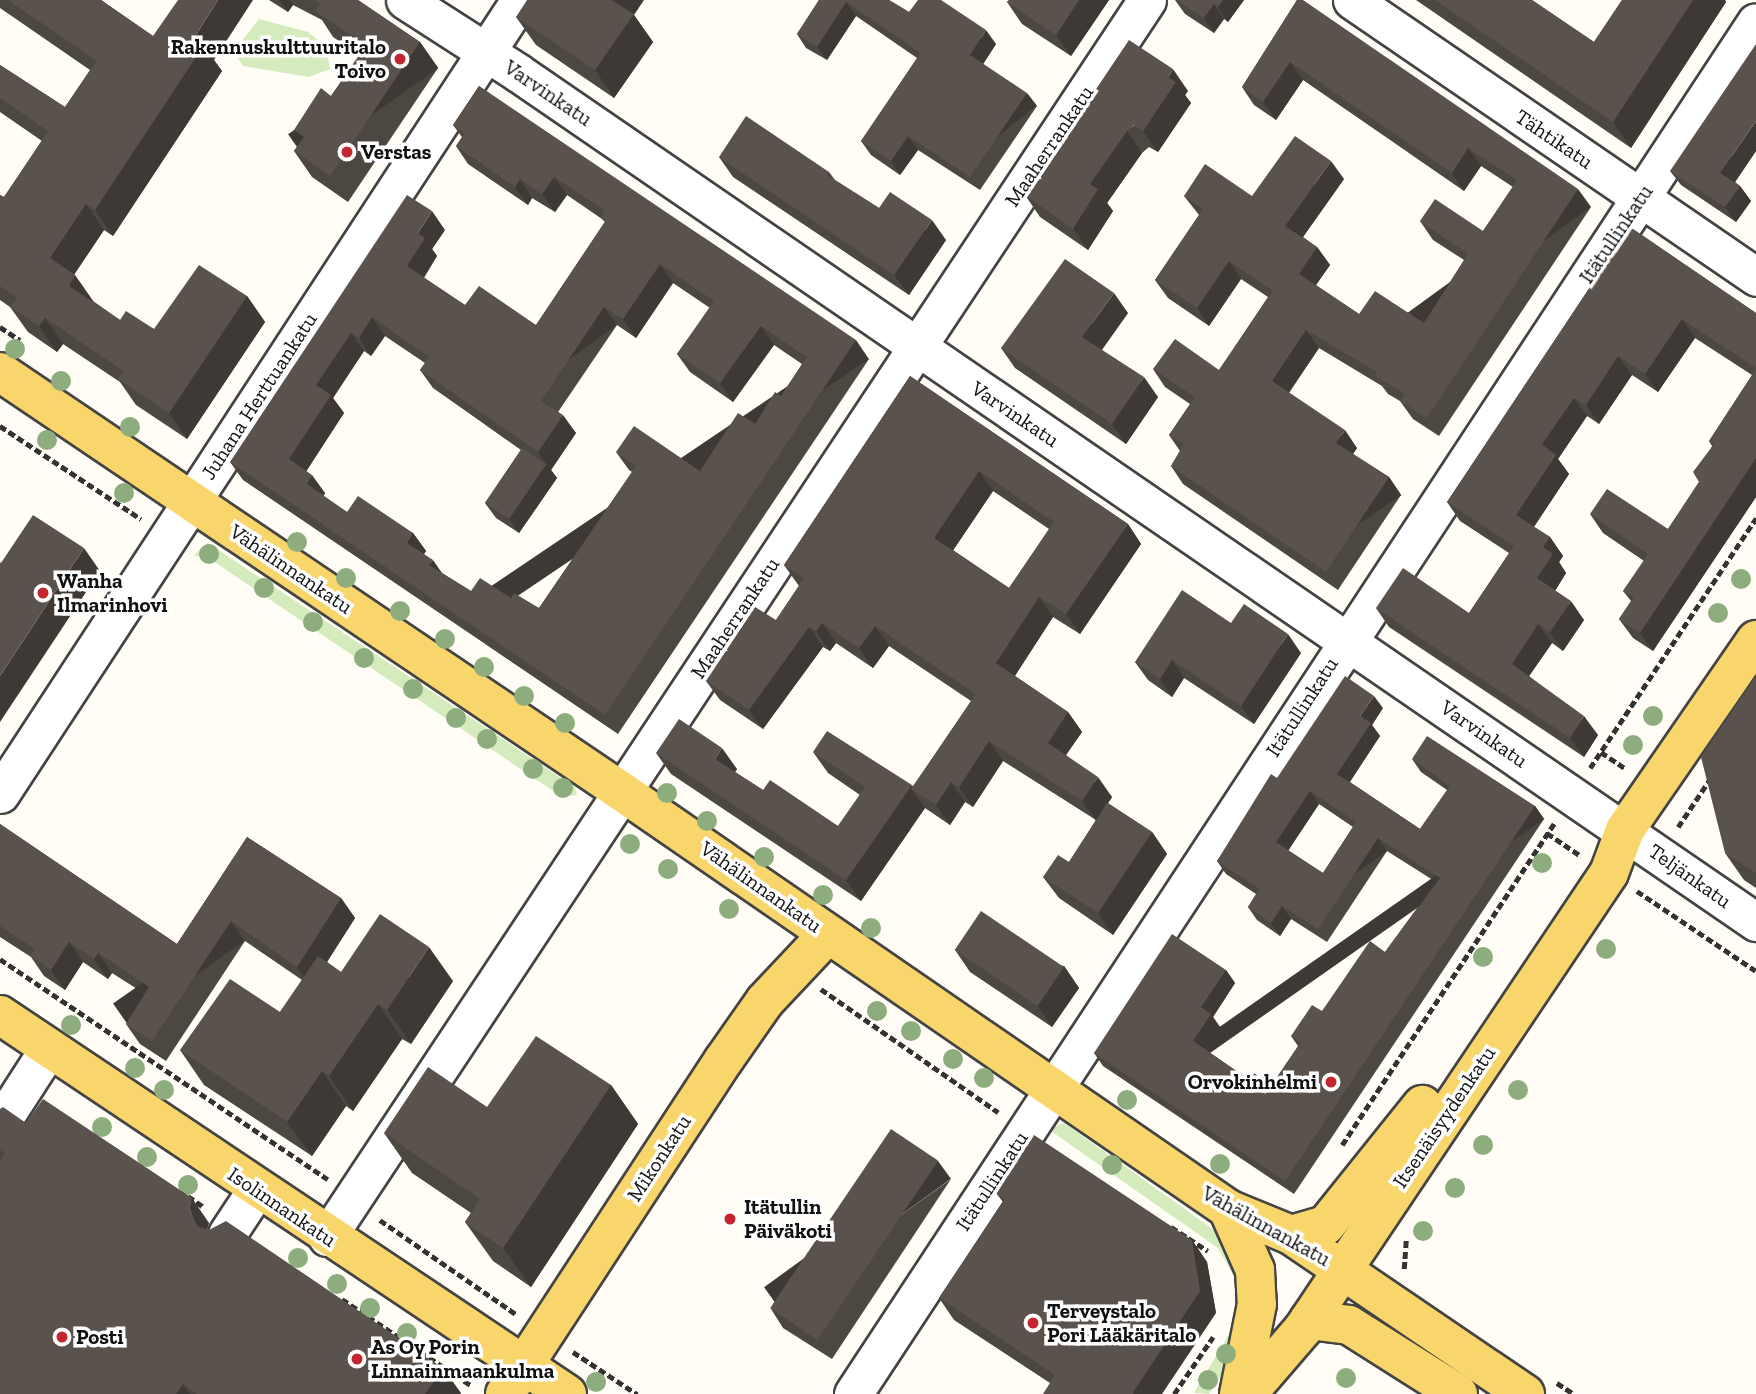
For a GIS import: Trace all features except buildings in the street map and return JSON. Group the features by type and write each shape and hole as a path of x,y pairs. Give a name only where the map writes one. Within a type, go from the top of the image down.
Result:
{"main road":[{"name":"Vähälinnankatu","path":"0,372 621,791 1228,1209 1302,1233 1343,1269 1525,1394"},
{"name":"Itsenäisyydenkatu","path":"1247,1394 1309,1320 1609,873 1625,830 1756,640"},
{"name":"Itsenäisyydenkatu","path":"1302,1233 1335,1215 1429,1097 1587,859 1625,830"},
{"name":"Mikonkatu","path":"515,1380 751,1021 828,934"},
{"name":"Isolinnankatu","path":"0,1015 327,1237 515,1380 567,1394"},
{"path":"1228,1209 1245,1240 1255,1281 1251,1348 1239,1394"},
{"path":"1309,1320 1349,1325 1443,1390"}],"street":[{"name":"Varvinkatu","path":"405,0 486,52 1625,830"},
{"name":"Juhana Herttuankatu","path":"0,794 520,0"},
{"name":"Maaherrankatu","path":"327,1237 915,346 1147,0"},
{"name":"Tähtikatu","path":"1352,0 1756,276"},
{"name":"Itätullinkatu","path":"853,1394 1347,639 1756,22"},
{"name":"Teljänkatu","path":"1625,830 1756,922"},
{"path":"0,1124 49,1048"},
{"path":"227,1234 256,1190"}],"path":[{"path":"0,327 23,342"},
{"path":"1337,1151 1756,518"},
{"path":"1635,890 1756,971"},
{"path":"0,959 376,1210 377,1218 512,1311"},
{"path":"1174,1394 1219,1328"},
{"path":"545,1334 637,1394"}],"green space":[{"path":"259,19 308,32 326,47 330,69 309,77 243,66 234,51"},
{"path":"208,543 575,787 577,795 562,797 213,561 194,555"},
{"path":"1064,1123 1217,1232 1239,1265 1241,1289 1218,1248 1048,1129"},
{"path":"1235,1324 1240,1346 1209,1394 1194,1393"}],"place":[{"name":"Rakennuskulttuuritalo Toivo","path":"400,59"},
{"name":"Verstas","path":"347,152"},
{"name":"Wanha Ilmarinhovi","path":"43,593"},
{"name":"Orvokinhelmi","path":"1331,1082"},
{"name":"Itätullin Päiväkoti","path":"730,1219"},
{"name":"Terveystalo Pori Lääkäritalo","path":"1033,1323"},
{"name":"Posti","path":"62,1337"},
{"name":"As Oy Porin Linnainmaankulma","path":"357,1359"}]}
